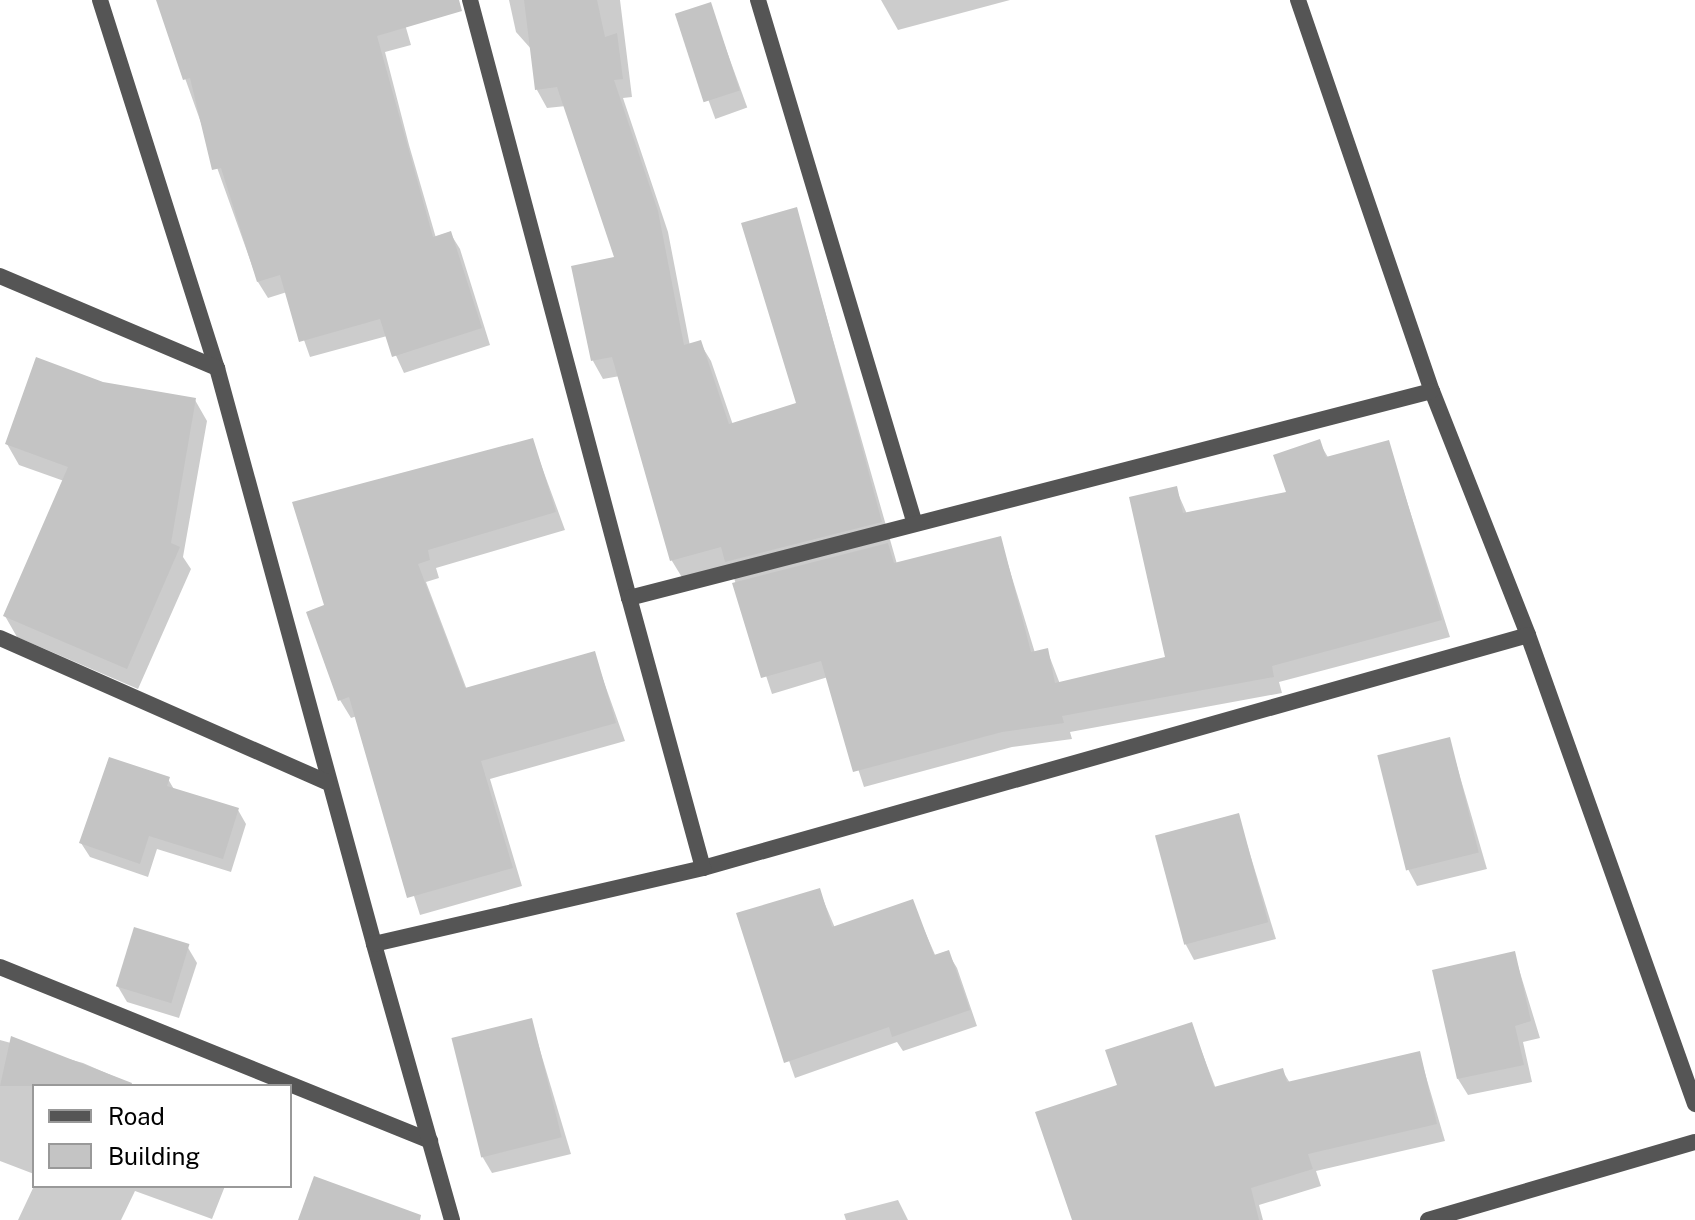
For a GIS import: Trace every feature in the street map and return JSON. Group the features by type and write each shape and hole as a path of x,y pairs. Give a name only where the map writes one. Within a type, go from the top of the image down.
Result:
{"street":[{"path":"100,0 217,368 326,782 452,1220"},
{"path":"470,0 703,868"},
{"path":"758,0 914,521"},
{"path":"1298,0 1432,391 1528,635 1695,1104"},
{"path":"0,276 217,368"},
{"path":"629,598 914,521 1432,391"},
{"path":"374,944 703,868 1528,635"},
{"path":"0,638 326,782"},
{"path":"0,967 289,1084"},
{"path":"292,1085 430,1141"},
{"path":"1428,1220 1695,1142"}],"building":[{"path":"156,0 459,0 462,11 377,36 433,237 451,231 482,328 392,357 380,319 299,342 280,275 257,282 221,168 212,170 190,78 183,80"},
{"path":"524,0 597,0 605,37 617,33 623,79 614,80 658,211 684,345 701,340 729,424 796,403 741,223 797,207 882,522 725,562 721,547 670,561 612,357 591,361 571,266 614,257 557,87 535,90"},
{"path":"711,2 740,90 704,102 675,14"},
{"path":"36,357 103,382 196,398 171,543 180,547 127,669 3,616 68,467 5,444"},
{"path":"533,438 556,512 428,550 430,560 418,564 465,688 595,651 616,723 481,761 513,868 407,898 349,697 338,701 306,612 324,605 292,502"},
{"path":"1320,439 1326,457 1389,440 1442,620 1272,666 1274,677 1062,716 1064,723 1002,732 853,772 821,661 761,678 732,583 888,543 894,563 1001,536 1031,652 1048,648 1055,683 1165,657 1129,497 1177,486 1183,513 1286,492 1273,455"},
{"path":"1450,737 1479,852 1406,871 1377,755"},
{"path":"109,757 170,777 167,786 239,808 223,859 149,836 140,864 79,843"},
{"path":"1239,813 1268,922 1184,945 1155,836"},
{"path":"820,888 832,927 913,899 934,955 949,950 970,1010 892,1037 889,1027 784,1063 736,913"},
{"path":"134,927 189,944 171,1003 116,986"},
{"path":"1515,951 1531,1021 1515,1026 1524,1065 1457,1079 1432,970"},
{"path":"532,1018 562,1137 481,1157 451,1038"},
{"path":"1192,1022 1214,1087 1283,1068 1287,1082 1420,1051 1437,1124 1308,1154 1313,1169 1251,1188 1259,1220 1072,1220 1035,1112 1117,1085 1105,1050"},
{"path":"11,1036 132,1083 32,1084 0,1086"},
{"path":"314,1176 421,1215 420,1220 298,1220"}]}
